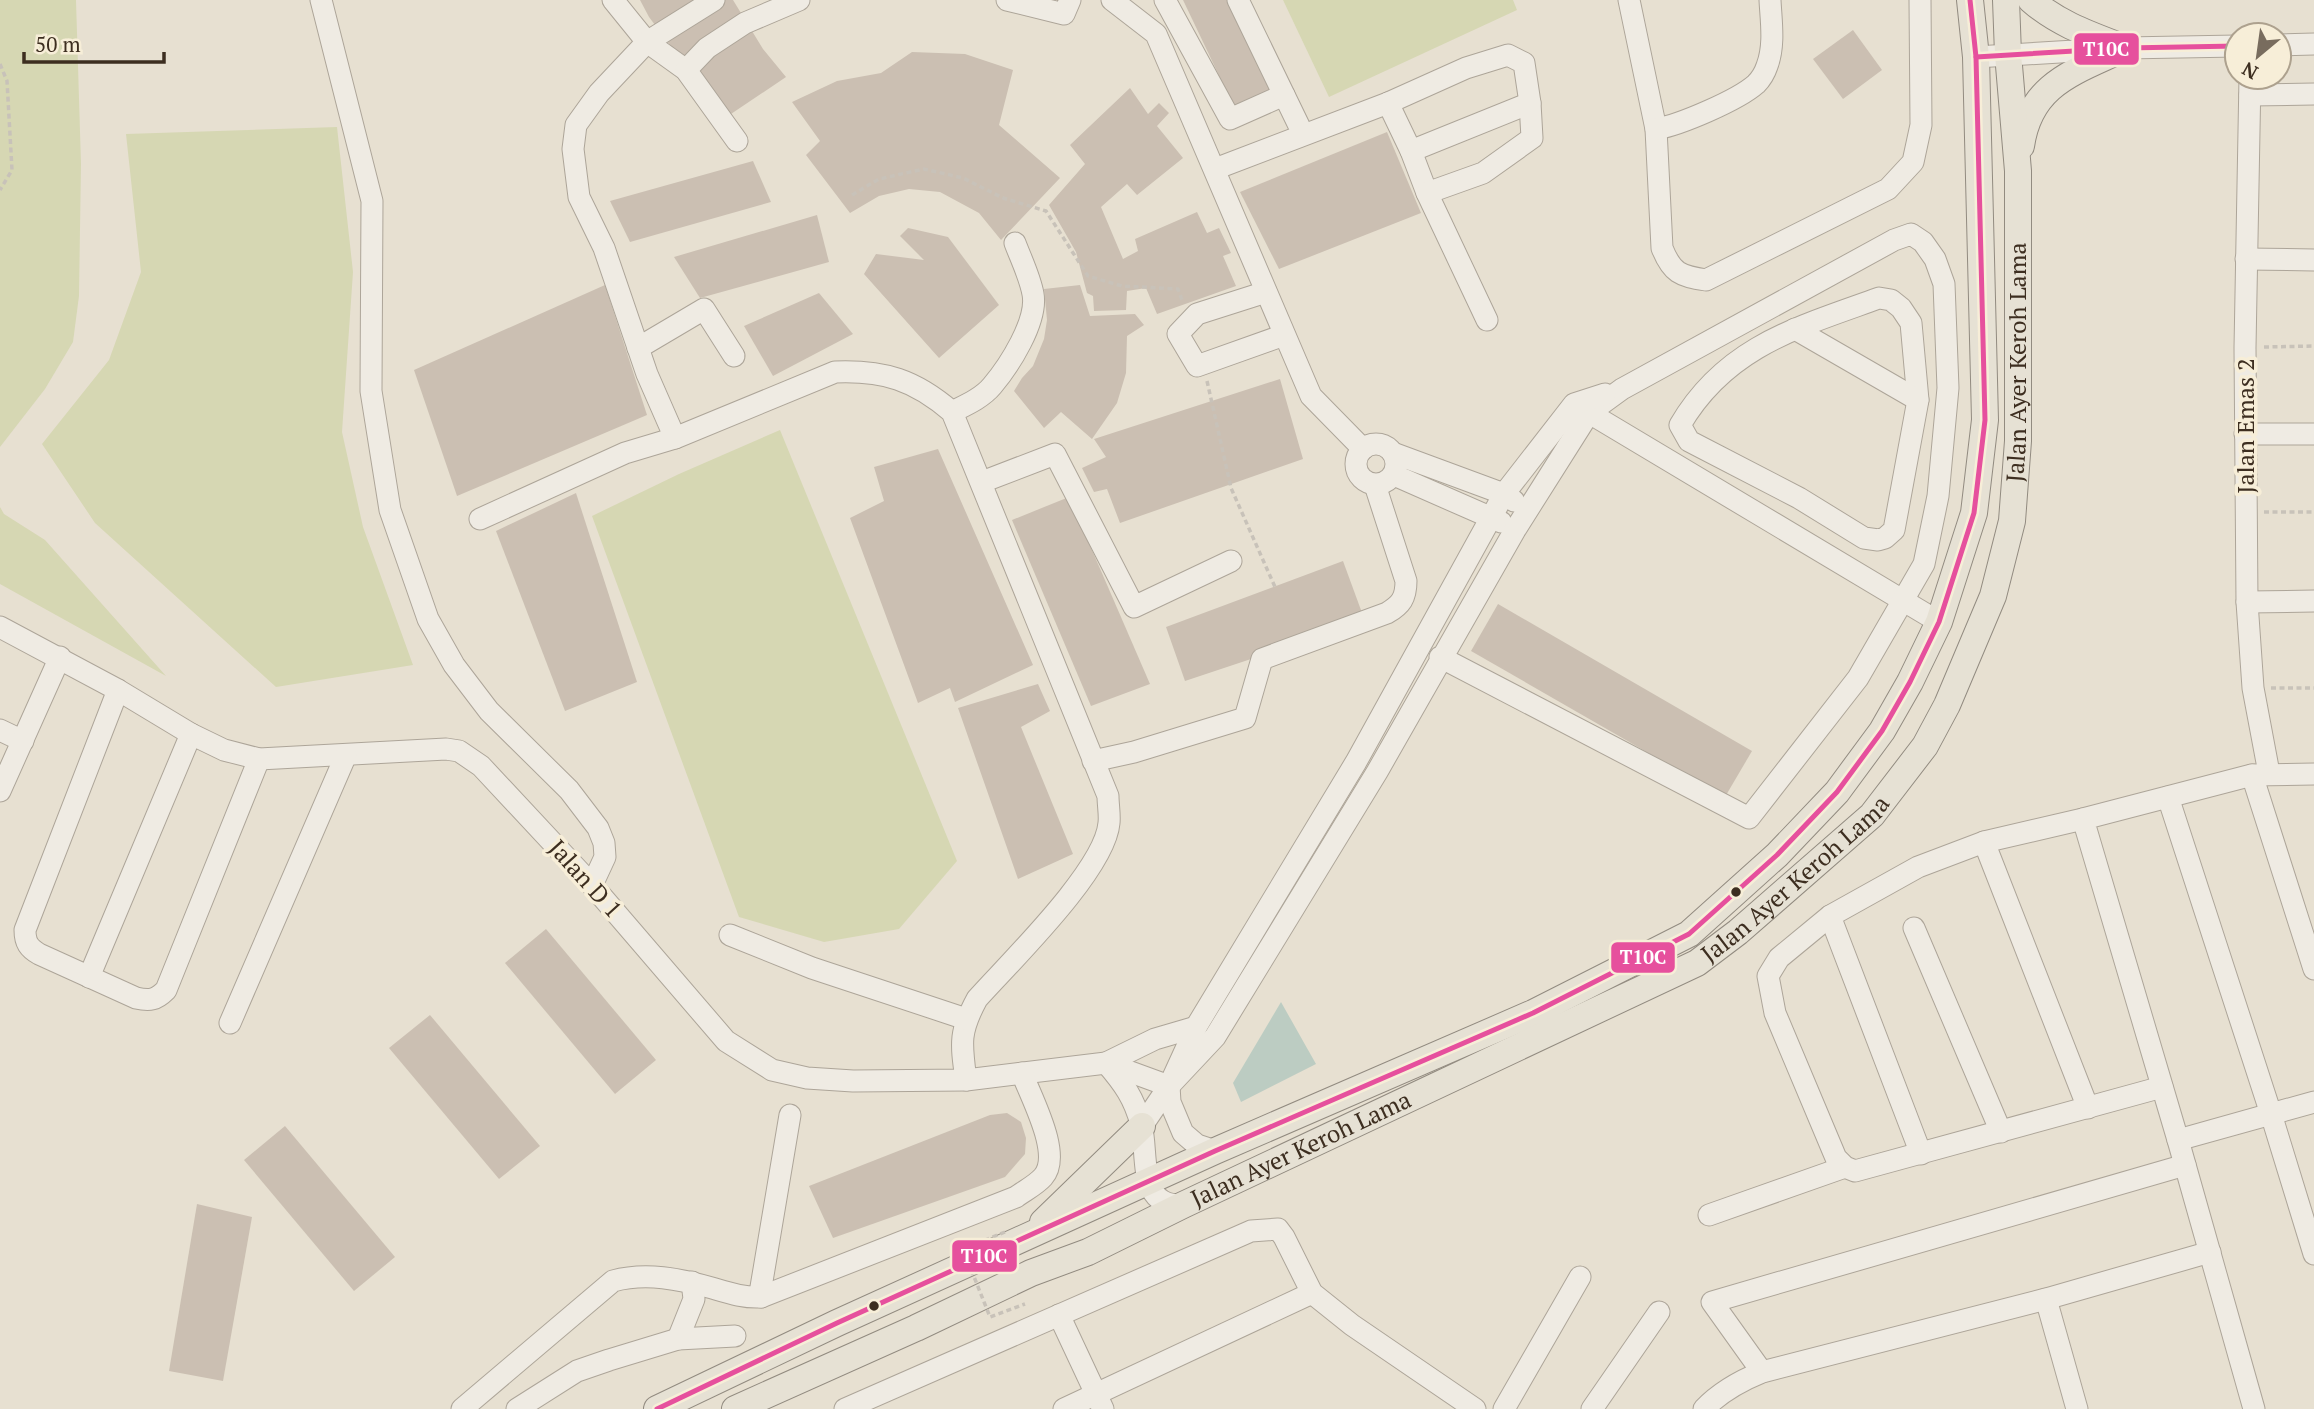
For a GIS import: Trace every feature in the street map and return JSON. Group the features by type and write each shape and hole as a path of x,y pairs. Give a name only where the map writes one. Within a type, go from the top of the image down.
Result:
{"main road":[{"name":"Jalan Ayer Keroh Lama","path":"657,1409 1018,1234 1148,1183 1215,1151 1533,1013 1689,934 1777,855 1837,792 1882,731 1910,682 1939,622 1974,513 1985,420 1976,57 1970,0"},
{"name":"Jalan Ayer Keroh Lama","path":"742,1407 1031,1273 1088,1252 1697,963 1738,932 1872,815 1917,756 1948,705 1993,596 2012,521 2018,441 2018,171 2006,0"},
{"path":"2031,0 2046,14 2067,26 2125,48"},
{"path":"2018,171 2023,130 2031,111 2043,96 2058,79 2125,48"},
{"path":"1939,622 1955,622 1975,613 1993,596"},
{"path":"1018,1234 1142,1126"},
{"path":"680,1409 702,1398 721,1393 742,1407 754,1382 765,1370 824,1341 837,1323"}],"street":[{"path":"321,0 372,201 370,391 390,510 428,619 449,657 480,701 569,790 598,828 604,842 605,858 592,885"},
{"path":"613,0 647,42 686,71 737,141"},
{"path":"675,438 647,374 604,248 579,197 573,149 576,125 599,93 647,42 714,0"},
{"path":"686,71 707,48 736,29 799,0"},
{"path":"1007,0 1064,14 1070,0"},
{"path":"1112,0 1156,34 1311,396 1363,449"},
{"path":"1165,0 1230,119 1284,95"},
{"path":"1238,0 1303,134"},
{"path":"1629,0 1656,129 1662,248 1669,265 1687,277 1706,280 1888,189 1913,162 1921,125 1920,0"},
{"path":"1656,129 1673,126 1757,83 1767,68 1772,48 1770,0"},
{"path":"2293,45 2314,44"},
{"path":"1976,57 2125,48 2223,46"},
{"path":"1215,169 1388,103 1466,68 1508,55 1524,63 1532,138 1483,173 1427,194"},
{"name":"Jalan Emas 2","path":"2250,91 2245,434 2247,602 2253,688 2261,774 2314,969"},
{"path":"2290,91 2314,94"},
{"path":"1388,103 1411,151 1427,194 1487,320"},
{"path":"1411,151 1530,103"},
{"path":"1215,1151 1197,1145 1183,1133 1170,1102 1170,1086 1196,1027 1356,761 1504,494 1581,408 1622,389 1894,240 1911,234 1917,237 1935,259 1944,284 1948,388 1938,496 1924,564 1858,678 1749,818 1440,657"},
{"path":"952,412 974,402 992,387 1030,324 1034,296 1016,243"},
{"path":"2246,259 2314,260"},
{"path":"1266,292 1197,314 1178,334 1197,366 1284,335"},
{"path":"1879,298 1891,300 1901,308 1911,323 1919,400 1894,530 1885,538 1864,538 1799,498 1689,441 1680,425 1694,399 1731,363 1795,329 1879,298"},
{"path":"638,348 704,309 734,356"},
{"path":"1795,329 1919,400"},
{"path":"480,519 625,453 675,438 835,372 860,371 887,375 913,384 952,412 1108,796 1109,825 1099,853 1080,882 977,999 966,1020 961,1043 966,1080"},
{"path":"1581,408 1939,622"},
{"path":"1142,1126 1170,1086 1215,1037 1377,772 1440,657 1528,510 1581,408"},
{"path":"2245,434 2314,434"},
{"path":"1394,453 1397,464 1394,475 1386,483 1375,485 1366,482 1359,475 1357,456 1363,449 1373,444 1385,446 1394,453 1504,494 1528,510"},
{"path":"982,482 1055,454 1134,607 1231,561"},
{"path":"1394,475 1516,530"},
{"path":"1750,509 1765,481"},
{"path":"1093,761 1245,718 1262,659 1387,613 1400,605 1406,592 1406,581 1375,485"},
{"path":"1784,529 1799,498"},
{"path":"2247,602 2314,601"},
{"name":"Jalan D 1","path":"0,627 60,657 191,734 224,750 259,760 446,749 459,751 481,766 592,885 726,1041 772,1070 807,1078 842,1080 966,1080 1106,1063 1170,1086"},
{"path":"0,791 60,657"},
{"path":"118,690 25,930 24,940 29,948 39,954 136,998 150,1001 159,998 166,990 259,760"},
{"path":"0,730 23,741"},
{"path":"89,977 191,734"},
{"path":"230,1023 346,755"},
{"path":"2162,1087 1856,1171 1845,1167 1836,1158 1775,1013 1768,976 1779,958 1830,916 1918,867 1983,842 2261,774 2314,774"},
{"path":"2168,797 2314,1254"},
{"path":"2083,819 2254,1409"},
{"path":"1983,842 2088,1108"},
{"path":"1830,916 1921,1154"},
{"path":"1914,928 2001,1132"},
{"path":"730,935 812,968 966,1020"},
{"path":"1183,1205 1169,1205 1158,1197 1148,1183 1142,1126 1130,1091 1106,1063 1154,1039 1196,1027"},
{"path":"474,1406 613,1281 630,1276 663,1277 692,1282 748,1298 761,1297 1016,1197 1043,1177 1051,1161 1048,1143 1022,1073"},
{"path":"2178,1140 2314,1101"},
{"path":"761,1297 790,1115"},
{"path":"1762,1372 1712,1302 2185,1165"},
{"path":"1709,1215 1845,1167"},
{"path":"845,1409 1251,1231 1278,1229 1312,1293 1352,1325 1475,1409"},
{"path":"1704,1409 1730,1388 1762,1372 2046,1299 2210,1252"},
{"path":"1504,1409 1580,1277"},
{"path":"678,1339 694,1299 692,1282"},
{"path":"1064,1409 1100,1402 1312,1293"},
{"path":"2046,1299 2077,1409"},
{"path":"1592,1409 1659,1312"},
{"path":"1059,1315 1100,1402"},
{"path":"517,1409 577,1371 678,1339 735,1336"}],"path":[{"path":"0,64 7,81 12,170 0,190"},
{"path":"852,195 879,179 924,169 963,178 1003,198 1046,211 1088,276 1122,286 1178,289 1185,311"},
{"path":"2245,348 2314,345"},
{"path":"1205,374 1231,488 1275,587"},
{"path":"2246,512 2314,513"},
{"path":"2253,688 2314,688"},
{"path":"1018,1234 963,1249 990,1317 1025,1304"}],"green space":[{"path":"0,0 76,0 81,164 79,296 73,342 45,389 0,447"},
{"path":"1283,0 1513,0 1517,10 1329,97"},
{"path":"337,127 353,272 342,432 363,527 413,665 276,687 95,523 42,444 109,360 141,272 126,134"},
{"path":"780,430 957,861 899,929 824,942 739,917 592,516"},
{"path":"0,507 4,514 45,540 166,676 0,584"}],"shaded area":[{"path":"1281,1002 1316,1064 1241,1102 1233,1083"}],"building":[{"path":"640,0 733,0 763,49 786,77 722,120 649,17"},
{"path":"1183,0 1228,0 1270,90 1235,109"},
{"path":"1853,30 1882,70 1843,99 1813,59"},
{"path":"912,52 965,54 1013,70 999,125 1060,178 1001,240 979,213 940,192 909,189 879,196 850,213 806,155 820,141 792,102 837,81 881,73"},
{"path":"1130,88 1148,114 1159,103 1169,113 1157,126 1183,158 1137,195 1127,184 1101,207 1123,259 1138,251 1135,239 1197,212 1207,233 1219,228 1231,253 1223,256 1236,286 1157,314 1146,288 1127,291 1126,310 1094,311 1093,296 1087,293 1076,252 1049,205 1085,164 1070,145"},
{"path":"1387,132 1421,213 1279,269 1240,192"},
{"path":"753,161 771,202 630,242 610,201"},
{"path":"817,215 829,262 700,298 674,257"},
{"path":"908,228 948,237 999,305 939,358 864,274 876,254 924,260 900,236"},
{"path":"605,285 647,415 457,496 414,370"},
{"path":"1080,285 1090,316 1135,314 1144,325 1127,336 1126,373 1117,403 1092,439 1061,412 1044,428 1014,391 1033,366 1044,339 1047,320 1044,289"},
{"path":"819,293 853,334 773,376 744,326"},
{"path":"1280,379 1303,459 1120,523 1107,489 1094,492 1082,468 1106,457 1094,439"},
{"path":"938,449 1033,665 955,702 950,688 918,703 850,518 884,501 874,467"},
{"path":"576,493 637,682 565,711 496,531"},
{"path":"1069,497 1150,684 1091,706 1012,520"},
{"path":"1343,561 1365,621 1185,681 1166,627"},
{"path":"1498,604 1752,751 1725,797 1471,651"},
{"path":"1038,684 1050,711 1021,727 1073,854 1018,879 958,708"},
{"path":"546,929 656,1060 615,1094 505,963"},
{"path":"430,1015 540,1146 499,1179 389,1048"},
{"path":"1007,1113 1021,1122 1026,1138 1025,1154 1005,1177 833,1238 809,1186 990,1115"},
{"path":"285,1126 395,1257 354,1291 244,1160"},
{"path":"197,1204 252,1217 223,1381 169,1371"}],"transit line":[{"name":"T10C","path":"657,1409 837,1323 1215,1151 1533,1013 1689,934 1777,855 1837,792 1882,731 1910,682 1939,622 1974,513 1985,420 1976,57 1970,0"},
{"name":"T10C","path":"1976,57 2125,48 2223,46"}]}
